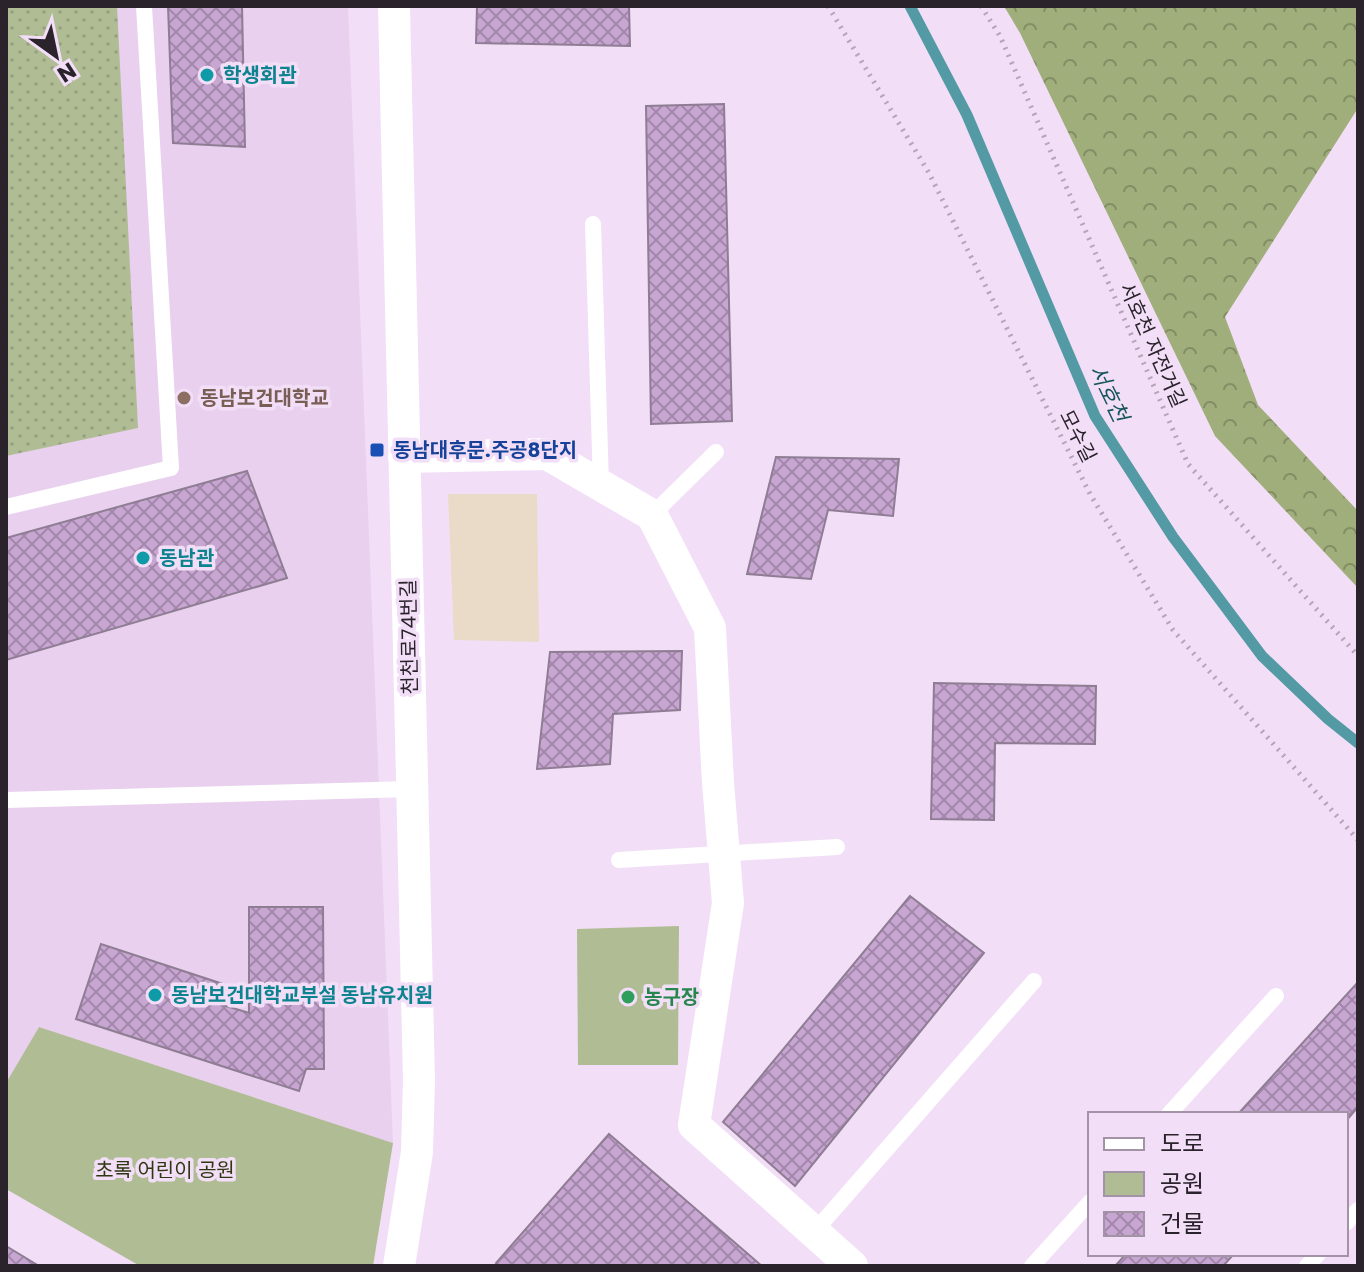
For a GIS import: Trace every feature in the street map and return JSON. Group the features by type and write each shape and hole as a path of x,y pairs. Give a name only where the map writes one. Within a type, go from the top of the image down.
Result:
{"street":[{"name":"천천로74번길","path":"394,6 419,1080 417,1152 399,1266"},
{"path":"404,457 547,454 652,515 710,628 728,903 694,1125 852,1266"}],"lane":[{"path":"6,507 171,468 144,6"},
{"path":"593,224 601,485"},
{"path":"652,515 716,452"},
{"path":"6,800 412,789"},
{"path":"619,860 837,847"},
{"path":"814,1232 1034,981"},
{"path":"1171,1112 1276,996"},
{"path":"1032,1266 1088,1204"}],"path":[{"name":"모수길","path":"828,6 929,173 1090,494 1173,630 1358,840"},
{"name":"서호천 자전거길","path":"981,6 1000,36 1188,464 1358,656"}],"shaded area":[{"name":"동남보건대학교","path":"6,6 348,6 393,1143 39,1027 6,1083"},
{"path":"448,494 537,494 539,642 454,640"}],"green space":[{"path":"6,6 117,6 138,428 6,456"},
{"path":"1004,6 1353,6 1358,9 1358,108 1225,317 1258,405 1358,511 1358,588 1215,436 1020,33"},
{"name":"농구장","path":"679,926 678,1065 578,1065 577,929"},
{"name":"초록 어린이 공원","path":"39,1027 393,1143 373,1266 140,1266 6,1189 6,1083"}],"building":[{"name":"학생회관","path":"168,6 242,6 245,147 173,143"},
{"path":"477,6 629,6 630,46 476,43"},
{"path":"724,104 732,421 651,424 646,106"},
{"path":"776,457 899,459 893,516 828,510 811,579 747,574"},
{"name":"동남관","path":"247,471 287,578 6,660 6,538"},
{"path":"682,651 680,710 613,714 610,764 537,769 550,652"},
{"path":"934,683 1096,686 1095,744 995,743 994,820 931,819"},
{"path":"910,896 984,953 795,1186 723,1122"},
{"name":"동남보건대학교부설 동남유치원","path":"249,907 323,907 324,1069 306,1069 299,1091 76,1019 101,944 229,986 223,1005 249,1013"},
{"path":"1358,982 1358,1107 1348,1119 1348,1112 1240,1112"},
{"path":"609,1134 762,1266 500,1266 496,1263"},
{"path":"6,1246 39,1266 6,1266"},
{"path":"1124,1256 1232,1256 1223,1266 1115,1266"}],"waterway":[{"name":"서호천","path":"910,6 967,115 1095,416 1173,537 1262,656 1358,743"}],"place":[{"name":"학생회관","path":"207,75"},
{"name":"동남보건대학교","path":"184,398"},
{"name":"동남대후문.주공8단지","path":"377,450"},
{"name":"동남관","path":"143,558"},
{"name":"동남보건대학교부설 동남유치원","path":"155,995"},
{"name":"농구장","path":"628,997"}]}
